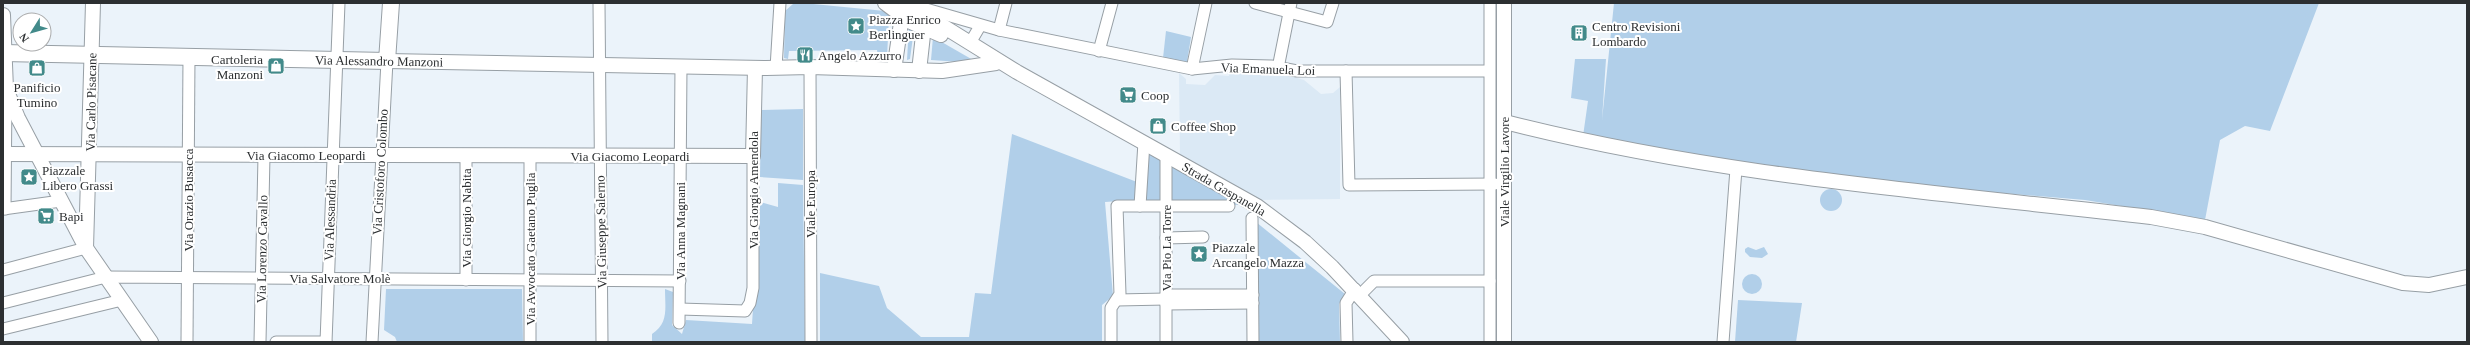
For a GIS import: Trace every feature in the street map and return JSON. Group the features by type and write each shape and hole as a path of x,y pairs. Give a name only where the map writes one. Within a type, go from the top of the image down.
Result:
{"main road":[{"name":"Via Cristoforo Colombo","path":"387,61 390,3"},
{"name":"Via Alessandro Manzoni","path":"4,53 387,61"}],"street":[{"name":"Via Carlo Pisacane","path":"86,248 90,155 93,3"},
{"name":"Via Alessandria","path":"326,342 339,3"},
{"name":"Via Giuseppe Salerno","path":"599,3 601,64 600,157 602,342"},
{"path":"776,68 780,3"},
{"path":"885,3 910,9 894,70"},
{"path":"999,30 1006,3"},
{"path":"1099,51 1112,3"},
{"path":"1192,69 1206,3"},
{"path":"1255,3 1290,7 1327,22 1333,3"},
{"path":"1490,3 1490,342"},
{"name":"Viale Virgilio Lavore","path":"1504,3 1504,342"},
{"path":"1278,68 1290,7"},
{"name":"Via Emanuela Loi","path":"910,9 980,26 1192,69 1232,65 1278,68 1297,71 1489,71"},
{"name":"Strada Gaspanella","path":"910,9 924,26 996,63 1017,72"},
{"name":"Strada Gaspanella","path":"910,9 1017,72 1257,206 1305,242 1358,292 1402,342"},
{"path":"3,15 6,89 4,209 61,201"},
{"path":"919,70 924,26"},
{"path":"970,43 980,26"},
{"name":"Via Orazio Busacca","path":"187,342 189,57"},
{"name":"Via Alessandro Manzoni","path":"387,61 755,68 810,67 942,71 996,63"},
{"name":"Via Cristoforo Colombo","path":"372,342 387,61"},
{"name":"Via Anna Magnani","path":"679,323 681,66"},
{"name":"Viale Europa","path":"810,67 811,342"},
{"name":"Via Giorgio Amendola","path":"680,309 745,311 750,303 753,288 755,68"},
{"path":"1346,71 1349,185 1504,184"},
{"path":"6,89 18,118 86,248 151,342"},
{"path":"1505,122 1564,137 1736,169 2158,218 2205,227 2403,283 2429,285 2467,277"},
{"path":"1140,206 1144,142"},
{"name":"Via Giacomo Leopardi","path":"4,154 264,156 333,154 600,157 753,156"},
{"name":"Via Pio La Torre","path":"1166,155 1166,342"},
{"name":"Via Lorenzo Cavallo","path":"260,342 264,156"},
{"name":"Via Giorgio Nabita","path":"466,156 466,280"},
{"name":"Via Avvocato Gaetano Puglia","path":"530,156 530,342"},
{"path":"1724,342 1736,169"},
{"path":"1111,342 1111,308 1120,294 1117,206 1229,206"},
{"path":"1252,218 1253,342"},
{"path":"1166,238 1203,237"},
{"path":"3,270 86,248"},
{"name":"Via Salvatore Molè","path":"3,303 106,278 187,277 680,281"},
{"path":"1347,342 1346,303 1358,292 1374,281 1490,281"},
{"path":"1117,300 1253,299"},
{"path":"3,329 122,300"},
{"path":"276,342 326,342"}],"shaded area":[{"path":"803,3 885,11 889,16 887,58 878,58 877,50 789,51 788,59 784,58 785,11 793,4"},
{"path":"1614,3 2319,3 2270,131 2245,126 2220,140 2205,220 2085,200 1929,187 1809,173 1583,136 1588,101 1571,98 1575,59 1606,59 1602,120"},
{"path":"909,26 914,29 910,59 907,60"},
{"path":"1166,31 1191,37 1187,62 1163,58"},
{"path":"933,37 973,60 960,62 931,60"},
{"path":"1229,72 1287,75 1304,80 1321,94 1333,93 1340,87 1340,199 1259,200 1180,155 1179,73 1186,79 1186,84 1205,85 1215,75 1229,76"},
{"path":"803,109 803,180 760,177 761,110"},
{"path":"1012,134 1137,182 1135,200 1105,202 1113,296 1102,305 1102,342 820,342 820,273 879,286 887,308 921,337 969,337 975,293 991,294"},
{"path":"1145,146 1248,205 1142,204"},
{"path":"778,183 803,185 805,342 652,342 652,334 664,320 665,289 673,292 672,325 682,334 686,320 752,324 760,202 778,207"},
{"path":"1827,189 1835,189 1842,196 1842,204 1835,211 1827,211 1820,204 1820,196"},
{"path":"1256,222 1345,294 1339,304 1340,342 1257,342"},
{"path":"1748,247 1756,250 1764,247 1768,254 1762,258 1750,257 1745,252 1745,249"},
{"path":"1752,274 1759,277 1762,284 1759,291 1752,294 1745,291 1742,284 1745,277"},
{"path":"386,289 522,289 523,342 397,342 395,337 384,330"},
{"path":"1738,300 1802,303 1796,342 1735,342"}],"place":[{"name":"Piazza Enrico Berlinguer","path":"856,26"},
{"name":"Centro Revisioni Lombardo","path":"1579,33"},
{"name":"Angelo Azzurro","path":"805,55"},
{"name":"Cartoleria Manzoni","path":"276,66"},
{"name":"Panificio Tumino","path":"37,68"},
{"name":"Coop","path":"1128,95"},
{"name":"Coffee Shop","path":"1158,126"},
{"name":"Piazzale Libero Grassi","path":"29,177"},
{"name":"Bapi","path":"46,216"},
{"name":"Piazzale Arcangelo Mazza","path":"1199,254"}]}
